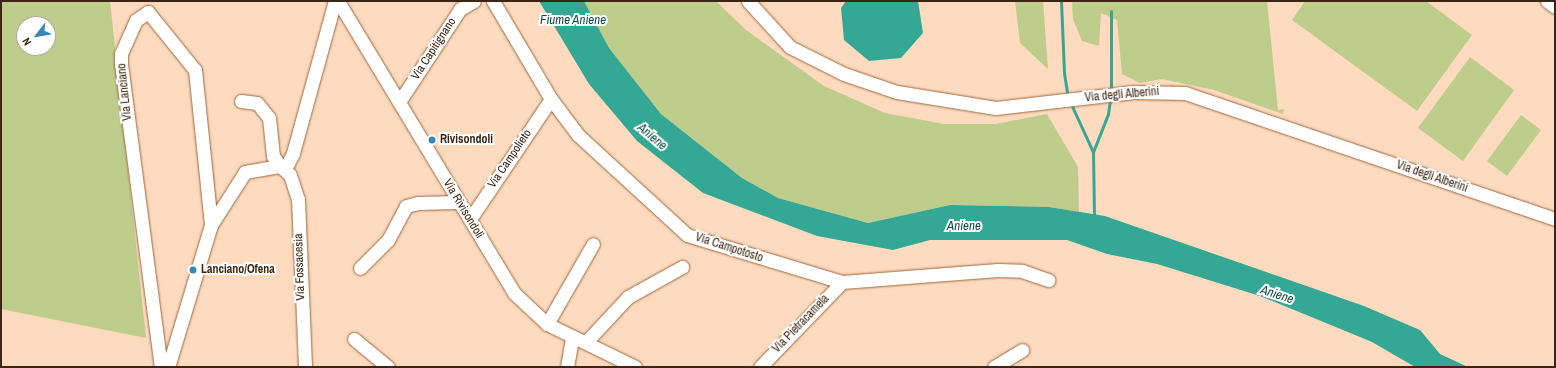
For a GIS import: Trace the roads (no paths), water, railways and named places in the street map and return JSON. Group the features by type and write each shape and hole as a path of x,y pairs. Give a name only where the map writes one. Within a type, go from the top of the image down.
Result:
{"street":[{"path":"211,226 245,172 283,168 335,1"},
{"name":"Via Rivisondoli","path":"338,1 514,293 547,324 572,339 586,342 635,367"},
{"name":"Via Capitignano","path":"399,102 460,9 474,1"},
{"name":"Via Campotosto","path":"493,1 551,99 578,135 687,235 842,282 998,270 1022,271 1048,280"},
{"name":"Via degli Alberini","path":"748,1 790,47 844,74 897,92 996,108 1134,92 1173,92 1207,98 1555,219"},
{"path":"1547,1 1555,7"},
{"name":"Via Lanciano","path":"161,367 121,64 121,53 136,20 148,6 195,70 211,226 168,367"},
{"name":"Via Campolieto","path":"470,219 551,99"},
{"name":"Via Fossacesia","path":"241,101 257,103 269,118 273,156 293,181 298,199 305,367"},
{"path":"360,268 388,240 406,206 418,202 460,202"},
{"path":"547,324 593,244"},
{"path":"586,342 628,297 682,267"},
{"name":"Via Pietracamela","path":"760,367 842,282"},
{"path":"354,339 388,367"},
{"path":"567,367 572,339"},
{"path":"994,367 1022,350"}],"water":[{"name":"Fiume Aniene","path":"539,1 584,1 609,48 661,114 742,178 778,198 868,223 950,205 1049,207 1105,216 1364,306 1420,330 1440,354 1468,367 1415,367 1372,342 1260,296 1157,264 1107,254 1067,240 930,240 893,250 817,236 703,193 637,141 589,84"},
{"path":"846,1 918,1 923,33 901,58 869,61 844,40 841,8"}],"waterway":[{"path":"1061,1 1064,73 1068,97"},
{"path":"1111,11 1111,91"},
{"path":"1093,152 1108,114 1110,99"},
{"path":"1071,104 1093,152 1094,217"}],"place":[{"name":"Rivisondoli","path":"432,140"},
{"name":"Lanciano/Ofena","path":"193,270"}],"water label":[{"name":"Aniene","path":"652,137"},
{"name":"Aniene","path":"964,226"},
{"name":"Aniene","path":"1277,295"}]}
